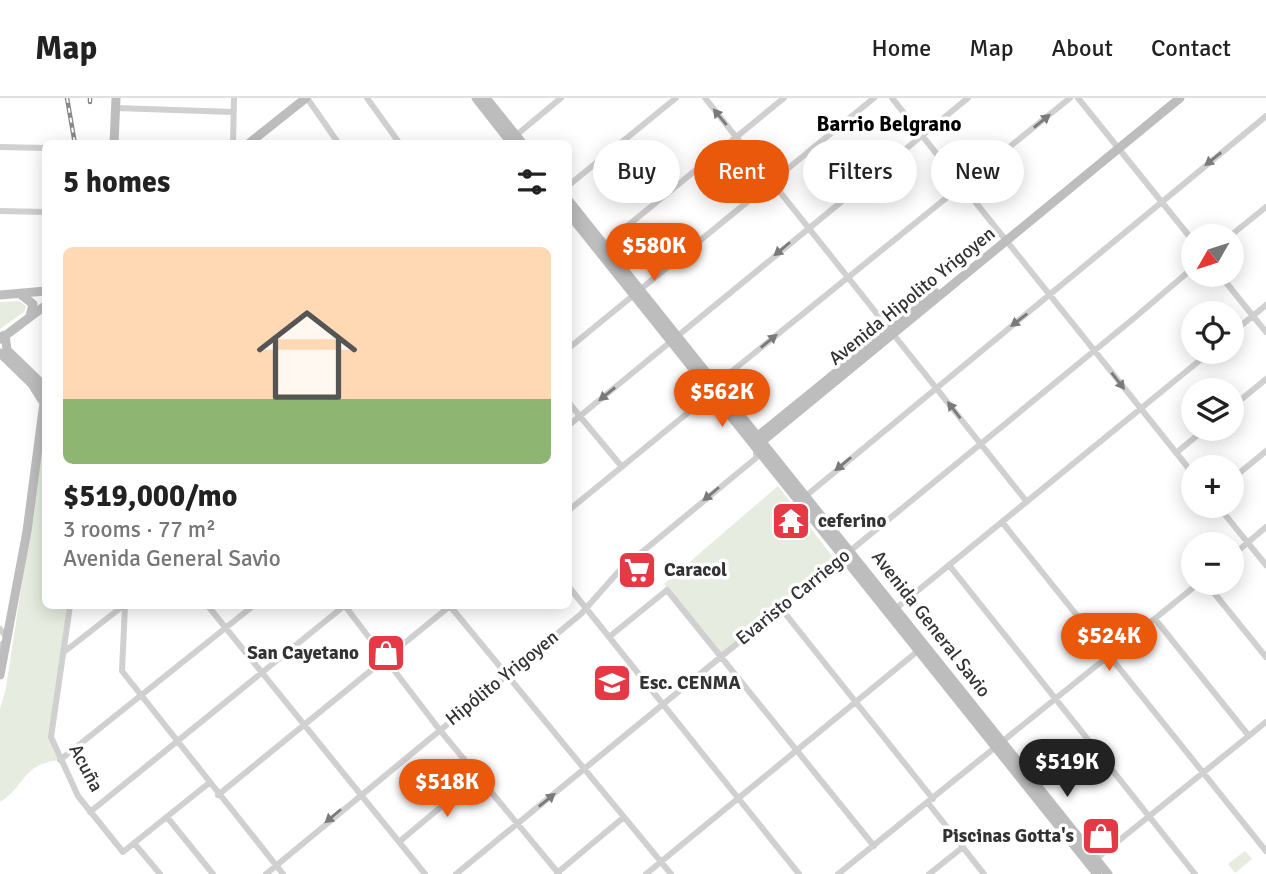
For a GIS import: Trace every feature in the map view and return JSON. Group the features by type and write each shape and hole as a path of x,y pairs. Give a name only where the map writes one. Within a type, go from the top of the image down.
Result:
{"main road":[{"path":"260,140 307,98"},
{"path":"476,98 510,140"},
{"path":"486,98 510,140"},
{"name":"Avenida Hipolito Yrigoyen","path":"1117,147 1172,98"},
{"name":"Avenida Hipolito Yrigoyen","path":"759,442 1005,238 1180,98"},
{"path":"114,140 116,103"},
{"name":"Avenida General Savio","path":"572,205 637,293"},
{"name":"Avenida General Savio","path":"572,217 714,389 807,495 847,553"},
{"path":"0,295 42,291"},
{"path":"20,294 30,300 33,309 30,316"},
{"path":"42,308 2,337 7,350 42,386"},
{"path":"0,353 38,391 42,402"},
{"path":"0,675 42,421"},
{"name":"Avenida General Savio","path":"759,442 999,745 1096,874"},
{"name":"Avenida General Savio","path":"893,611 919,650 1108,874"}],"street":[{"path":"233,140 234,98"},
{"path":"307,98 337,140"},
{"path":"367,98 397,140"},
{"path":"512,140 562,98"},
{"path":"572,183 676,98"},
{"path":"705,98 738,140"},
{"path":"604,245 784,98"},
{"path":"789,168 874,98"},
{"path":"892,98 931,146"},
{"path":"572,423 968,98"},
{"path":"1018,140 1070,98"},
{"path":"1078,98 1181,226"},
{"path":"116,103 233,113"},
{"path":"807,495 1266,116"},
{"path":"0,147 42,148"},
{"path":"572,346 746,203"},
{"path":"788,203 1027,502"},
{"path":"572,508 941,203"},
{"path":"976,203 1181,460"},
{"path":"1244,225 1266,207"},
{"path":"0,211 42,212"},
{"name":"Evaristo Carriego","path":"456,874 1181,278"},
{"path":"1230,287 1266,332"},
{"path":"1244,323 1266,306"},
{"path":"893,611 1195,364"},
{"path":"1244,397 1266,379"},
{"path":"572,407 622,467"},
{"path":"1175,453 1190,441"},
{"name":"Hipólito Yrigoyen","path":"266,874 586,609 619,571 756,458 759,442"},
{"path":"1244,469 1266,451"},
{"path":"1228,518 1266,565"},
{"path":"1002,522 1266,851"},
{"path":"1244,546 1266,527"},
{"path":"949,565 1195,874"},
{"path":"572,590 799,874"},
{"path":"609,637 667,590 874,846"},
{"path":"838,874 1184,595"},
{"path":"1216,595 1266,657"},
{"path":"780,607 984,874"},
{"name":"Acuña","path":"70,609 51,731 60,760 74,789 90,812 123,852 134,843"},
{"path":"64,652 120,609"},
{"path":"124,609 122,671 283,874"},
{"path":"210,609 425,874"},
{"path":"60,760 249,609"},
{"path":"90,812 341,609"},
{"path":"347,609 439,729 557,873 624,817"},
{"path":"218,795 446,609"},
{"path":"452,609 671,874"},
{"path":"1155,619 1250,736"},
{"path":"0,629 8,639 0,646"},
{"path":"646,874 919,650"},
{"path":"1096,859 1266,722"},
{"path":"399,842 479,775"},
{"path":"160,874 134,843 209,783"},
{"path":"167,817 213,874"},
{"path":"929,874 962,847"}],"shaded area":[{"path":"19,301 26,306 24,312 0,329 0,302"},
{"path":"42,451 42,609 67,609 51,731 60,760 38,766 0,802 0,709 6,688"},
{"path":"778,486 836,561 721,656 664,584"},
{"path":"1245,851 1252,859 1235,873 1228,864"}],"railway":[{"path":"67,98 74,140"}],"place":[{"name":"ceferino","path":"791,521"},
{"name":"Caracol","path":"637,570"},
{"name":"San Cayetano","path":"386,653"},
{"name":"Esc. CENMA","path":"612,683"},
{"name":"Piscinas Gotta's","path":"1101,836"}],"district":[{"name":"Barrio Belgrano","path":"889,124"}]}
